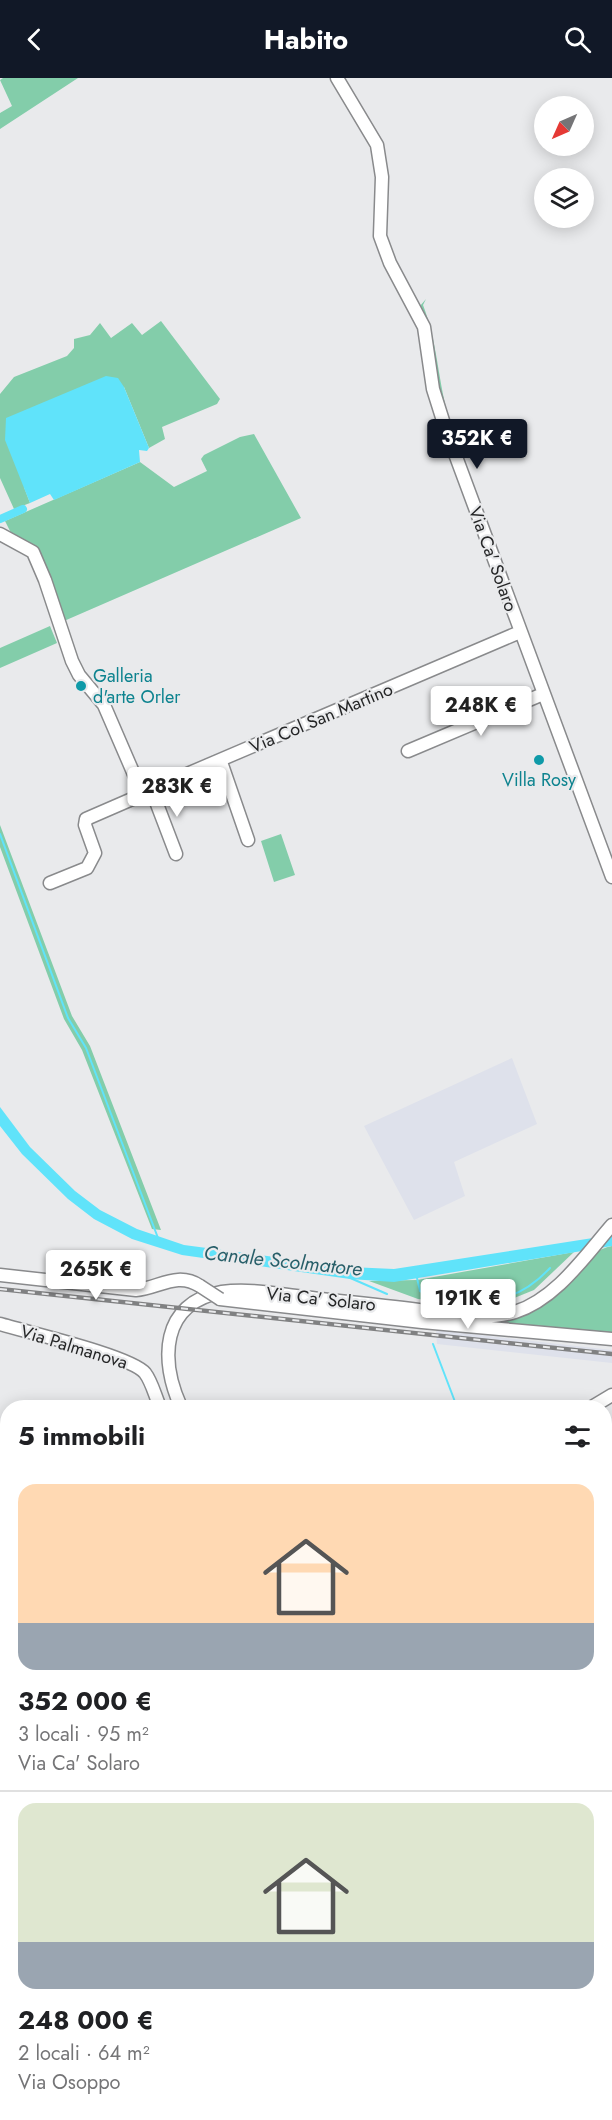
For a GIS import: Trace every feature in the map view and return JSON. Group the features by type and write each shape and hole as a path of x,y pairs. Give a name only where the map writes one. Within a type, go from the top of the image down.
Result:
{"street":[{"name":"Via Ca' Solaro","path":"338,78 377,145 382,177 380,226 382,245 424,327 439,412 612,874"},
{"path":"0,534 33,552 45,580 72,661 104,705 176,854"},
{"name":"Via Col San Martino","path":"50,883 87,868 95,853 86,819 520,632"},
{"path":"408,751 543,694"},
{"path":"220,762 248,840"},
{"name":"Via Ca' Solaro","path":"178,1400 168,1373 167,1349 170,1336 184,1313 208,1296 229,1291 252,1292 444,1313 494,1316 515,1312 541,1299 611,1227"},
{"name":"Via Ca' Solaro","path":"0,1275 126,1289 152,1287 174,1279 186,1280 220,1299 422,1322 612,1339"},
{"name":"Via Palmanova","path":"0,1324 120,1359 139,1368 145,1373 157,1400"}],"shaded area":[{"path":"512,1058 537,1124 454,1162 465,1196 414,1220 364,1126"},
{"path":"436,1330 612,1350 612,1363 437,1344"}],"green space":[{"path":"3,78 78,78 0,129 0,113 12,106 0,80"},
{"path":"426,299 423,305 432,334 450,422 447,422 443,411 426,319 420,306"},
{"path":"161,321 220,399 217,404 162,427 165,439 149,448 124,387 24,487 30,503 14,509 0,478 0,394 14,377 67,356 74,348 74,339 90,335 100,323 111,338 132,323 142,335"},
{"path":"254,434 301,518 64,621 42,556 35,546 13,537 5,521 140,462 174,487 207,471 201,459 204,455 240,437"},
{"path":"50,626 57,643 0,668 0,648"},
{"path":"0,825 72,1016 90,1046 161,1230 152,1229 82,1050 64,1019 0,847"},
{"path":"281,834 295,875 274,882 261,841"},
{"path":"612,1246 612,1335 476,1323 513,1318 539,1308 555,1296 594,1254"},
{"path":"574,1252 534,1290 499,1304 474,1305 418,1299 369,1281 417,1280"}],"water":[{"path":"106,376 118,378 124,387 149,448 147,451 139,450 140,462 54,500 50,494 30,503 5,440 6,418"},
{"name":"Canale Scolmatore","path":"0,1107 30,1147 75,1191 100,1210 137,1229 184,1245 350,1267 394,1269 612,1235 612,1246 394,1282 350,1279 182,1255 132,1239 94,1219 68,1199 22,1154 0,1126"}],"waterway":[{"path":"0,519 23,509"},
{"path":"0,834 68,1018 86,1048 158,1238"},
{"path":"417,1278 420,1291 428,1295 463,1300 494,1300 523,1290 550,1268"},
{"name":"Canale Scolmatore","path":"348,1277 387,1294"},
{"path":"433,1344 454,1400"}],"railway":[{"path":"0,1289 612,1354"}],"place":[{"name":"Galleria d'arte Orler","path":"81,686"},
{"name":"Villa Rosy","path":"539,760"}]}
